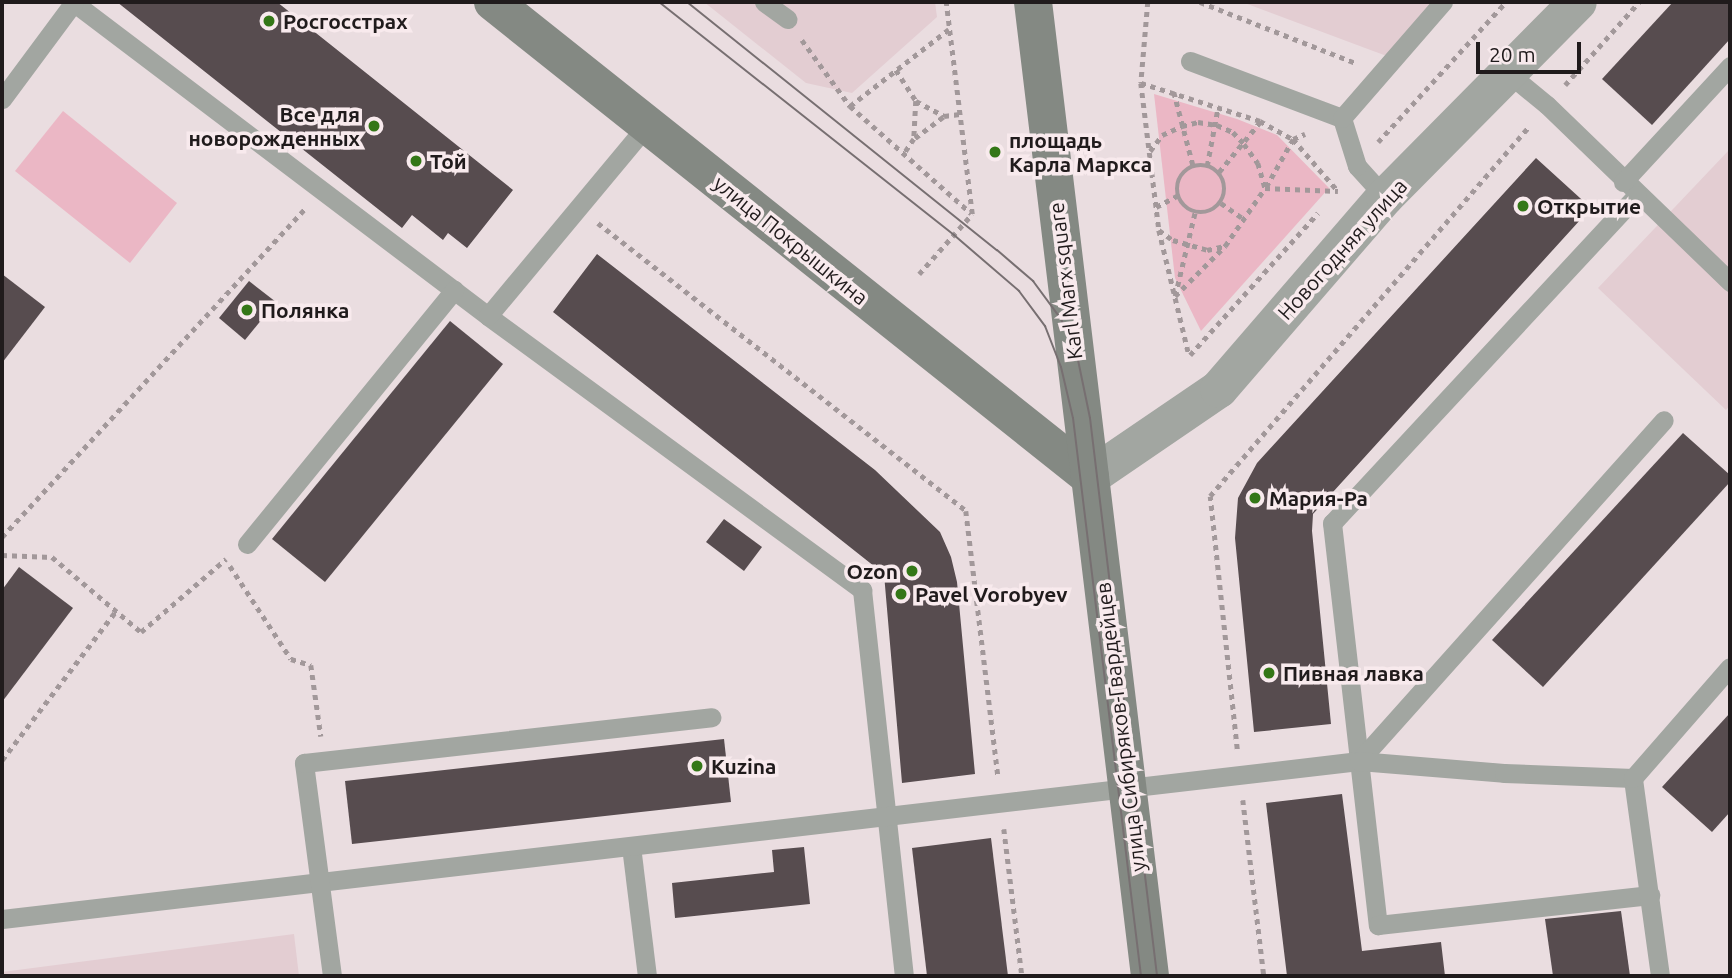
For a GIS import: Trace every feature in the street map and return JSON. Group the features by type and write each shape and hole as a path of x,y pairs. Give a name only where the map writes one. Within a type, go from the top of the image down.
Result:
{"main road":[{"name":"улица Покрышкина","path":"494,2 1090,477"},
{"name":"Karl Marx square","path":"1033,2 1090,477"},
{"name":"улица Сибиряков-Гвардейцев","path":"1090,477 1150,976"}],"street":[{"name":"Новогодняя улица","path":"1090,477 1219,389 1385,197 1578,2"}],"lane":[{"path":"2,99 74,2 488,316 862,590 904,976"},
{"path":"764,2 788,19"},
{"path":"1342,118 1443,2"},
{"path":"1190,61 1342,118"},
{"path":"1650,895 1378,925 1332,523 1630,188 1730,66"},
{"path":"1508,73 1547,105 1730,282"},
{"path":"1342,118 1357,166 1385,197"},
{"path":"488,316 648,124"},
{"path":"247,544 454,290"},
{"path":"1359,761 1664,419"},
{"path":"1660,976 1633,778 1730,667"},
{"path":"332,976 304,763 711,717"},
{"path":"2,919 1359,761 1504,774 1633,778"},
{"path":"631,846 647,976"}],"path":[{"path":"919,274 972,214 946,2"},
{"path":"1148,2 1141,83 1159,230 1189,355"},
{"path":"1200,2 1382,73"},
{"path":"1264,976 1210,496 1639,2"},
{"path":"788,19 850,106 972,214"},
{"path":"850,106 949,29"},
{"path":"896,70 916,101 944,116"},
{"path":"1141,83 1261,121 1293,139 1338,191 1265,188"},
{"path":"1174,92 1193,166"},
{"path":"915,139 916,101"},
{"path":"1207,166 1217,125 1218,107"},
{"path":"904,154 915,139 944,116 960,114"},
{"path":"1174,297 1225,246 1265,188 1293,139 1342,118"},
{"path":"1219,172 1261,121"},
{"path":"1149,151 1163,135 1182,126 1198,122 1217,125 1233,132 1244,144 1258,163 1265,188"},
{"path":"1193,166 1207,166 1219,172 1224,183 1221,203 1209,211 1195,212 1184,206 1177,196 1178,179 1193,166"},
{"path":"2,537 322,190"},
{"path":"1156,207 1177,196"},
{"path":"1221,203 1244,219"},
{"path":"578,207 966,511 1022,976"},
{"path":"1174,297 1195,212"},
{"path":"1159,230 1173,240 1207,250 1225,246"},
{"path":"2,555 52,556 141,632 225,559 247,544"},
{"path":"225,559 290,659 312,665 324,761"},
{"path":"2,760 115,612"}],"shaded area":[{"path":"704,2 935,2 937,17 852,93 806,83"},
{"path":"1242,2 1453,2 1400,61"},
{"path":"1154,94 1237,119 1277,135 1329,188 1201,331 1175,278"},
{"path":"63,111 177,203 130,263 15,171"},
{"path":"1730,149 1730,405 1726,410 1598,288"},
{"path":"294,934 299,976 2,976 2,972"}],"building":[{"path":"117,2 277,2 513,190 467,248 448,233 443,240 412,215 402,228"},
{"path":"1673,2 1730,2 1730,39 1652,125 1602,79"},
{"path":"1536,158 1591,208 1313,514 1312,531 1331,724 1254,732 1235,538 1238,498 1257,463"},
{"path":"597,254 875,470 940,532 951,557 957,582 975,774 902,783 884,574 553,312"},
{"path":"2,274 45,307 2,363"},
{"name":"Полянка","path":"249,281 276,302 245,340 219,318"},
{"path":"450,321 503,364 325,582 272,539"},
{"path":"1683,433 1730,475 1730,482 1543,687 1492,640"},
{"path":"724,519 762,547 744,571 706,542"},
{"path":"19,567 73,608 2,702 2,590"},
{"path":"1730,713 1730,812 1712,832 1662,787"},
{"path":"724,739 731,802 352,844 345,781"},
{"path":"1342,794 1362,951 1441,942 1445,976 1287,976 1266,803"},
{"path":"991,838 1008,976 927,976 912,848"},
{"path":"804,847 810,904 675,918 672,883 774,872 772,850"},
{"path":"1621,911 1630,976 1553,976 1545,919"}],"tram line":[{"path":"659,2 954,235 1019,291 1045,326 1061,367 1073,418 1141,976"},
{"path":"687,2 997,250 1033,281 1061,319 1078,360 1090,418 1157,976"}],"place":[{"name":"Росгосстрах","path":"269,21"},
{"name":"Все для новорожденных","path":"374,126"},
{"name":"площадь Карла Маркса","path":"995,152"},
{"name":"Той","path":"416,161"},
{"name":"Открытие","path":"1523,206"},
{"name":"Полянка","path":"247,310"},
{"name":"Мария-Ра","path":"1255,498"},
{"name":"Ozon","path":"912,571"},
{"name":"Pavel Vorobyev","path":"901,594"},
{"name":"Пивная лавка","path":"1269,673"},
{"name":"Kuzina","path":"697,766"}]}
